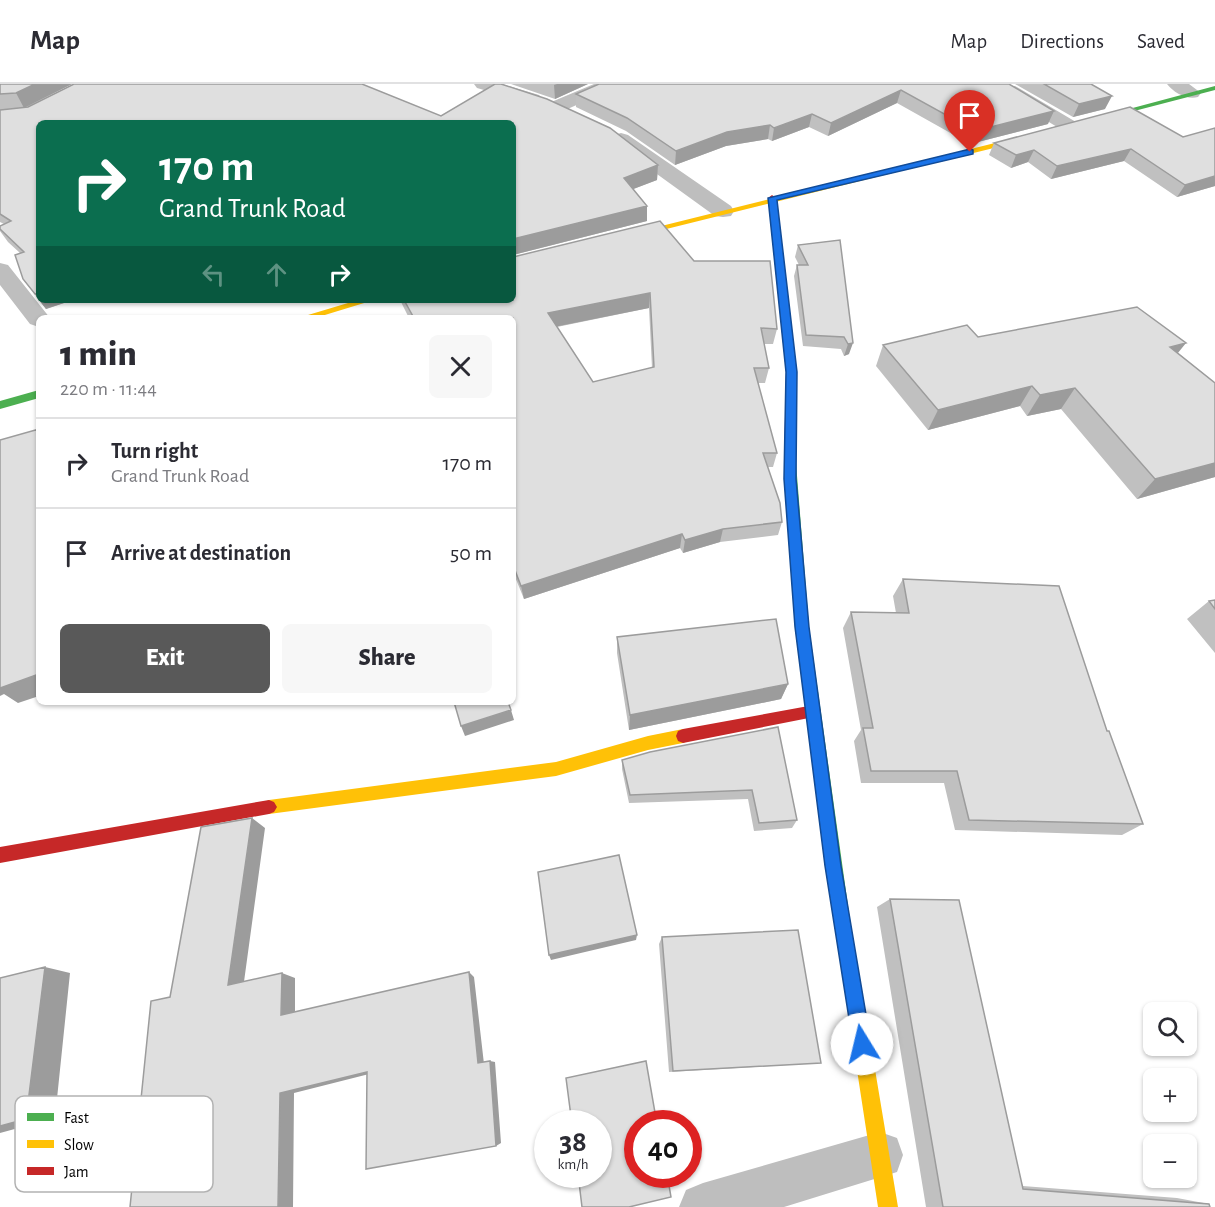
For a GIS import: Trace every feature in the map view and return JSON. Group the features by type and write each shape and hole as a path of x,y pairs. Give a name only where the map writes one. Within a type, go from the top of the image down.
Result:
{"street":[{"path":"483,84 556,107 577,117"},
{"path":"556,107 609,84"},
{"path":"990,84 1009,90 1069,126"},
{"path":"1176,84 1192,93"},
{"path":"613,239 772,198 951,157 1215,88"},
{"path":"608,132 723,212"},
{"path":"772,198 791,372 790,479 802,627 833,866 888,1207"},
{"path":"0,270 36,315"},
{"path":"314,315 358,303"},
{"path":"0,405 36,395"},
{"path":"0,855 266,807 556,769 648,743 814,711"},
{"path":"703,1207 880,1155"}],"building":[{"path":"0,84 35,84 16,93 0,94"},
{"path":"74,84 362,84 441,116 495,84 501,84 547,99 610,128 658,165 624,178 647,206 516,238 516,120 36,120 35,294 23,279 15,255 24,252 0,229 0,226 11,221 0,214 0,110 28,107"},
{"path":"599,84 1009,84 1054,111 975,131 901,90 831,123 812,114 774,128 770,125 727,132 676,151 627,118 576,94"},
{"path":"1044,84 1091,84 1112,96 1079,104"},
{"path":"1130,107 1183,137 1215,128 1215,176 1185,185 1131,149 1057,166 1034,150 1016,155 994,143"},
{"path":"660,221 694,261 770,261 777,329 761,328 769,368 754,368 777,453 763,453 780,503 782,522 723,529 685,540 682,534 521,586 516,573 516,315 412,315 406,303 516,303 516,256","holes":["650,293 654,367 593,382 548,313"]},
{"path":"840,240 853,343 848,344 844,337 806,335 797,265 808,265 798,245"},
{"path":"1137,307 1186,343 1170,347 1215,383 1215,463 1155,479 1075,388 1040,395 1032,386 938,410 883,345 967,325 978,337"},
{"path":"36,430 36,675 0,688 0,440"},
{"path":"903,579 1059,586 1107,731 1109,731 1143,824 969,820 957,771 871,771 863,728 873,728 851,612 909,613"},
{"path":"1215,600 1215,609 1209,601"},
{"path":"776,619 788,684 630,715 617,637"},
{"path":"455,705 509,705 511,710 461,726"},
{"path":"778,727 797,820 759,823 752,790 630,795 622,760 650,752"},
{"path":"252,818 228,985 282,973 281,1015 469,972 478,1063 490,1061 496,1146 366,1169 367,1072 280,1093 278,1207 130,1207 132,1192 213,1192 213,1096 141,1096 151,1001 170,997 201,827"},
{"path":"619,855 637,935 549,955 538,872"},
{"path":"890,899 959,900 1023,1189 1209,1204 1210,1207 943,1207"},
{"path":"798,930 821,1063 673,1071 662,937"},
{"path":"45,967 29,1096 15,1096 15,1122 0,1126 0,978"},
{"path":"646,1061 655,1110 624,1110 624,1188 669,1188 671,1197 629,1207 582,1207 580,1188 612,1188 612,1110 570,1110 566,1078"}],"traffic: fast":[{"path":"1088,121 1215,88"},
{"path":"0,405 36,395"},
{"path":"790,463 802,627 842,920"}],"traffic: slow":[{"path":"622,237 1035,135"},
{"path":"314,315 358,303"},
{"path":"269,807 556,769 648,743 683,736"},
{"path":"842,920 888,1207"}],"traffic: jam":[{"path":"772,198 791,372 790,463"},
{"path":"683,736 814,711"},
{"path":"0,855 269,807"}],"route":[{"path":"862,1044 833,866 802,627 790,479 791,372 772,198 970,152"}]}
